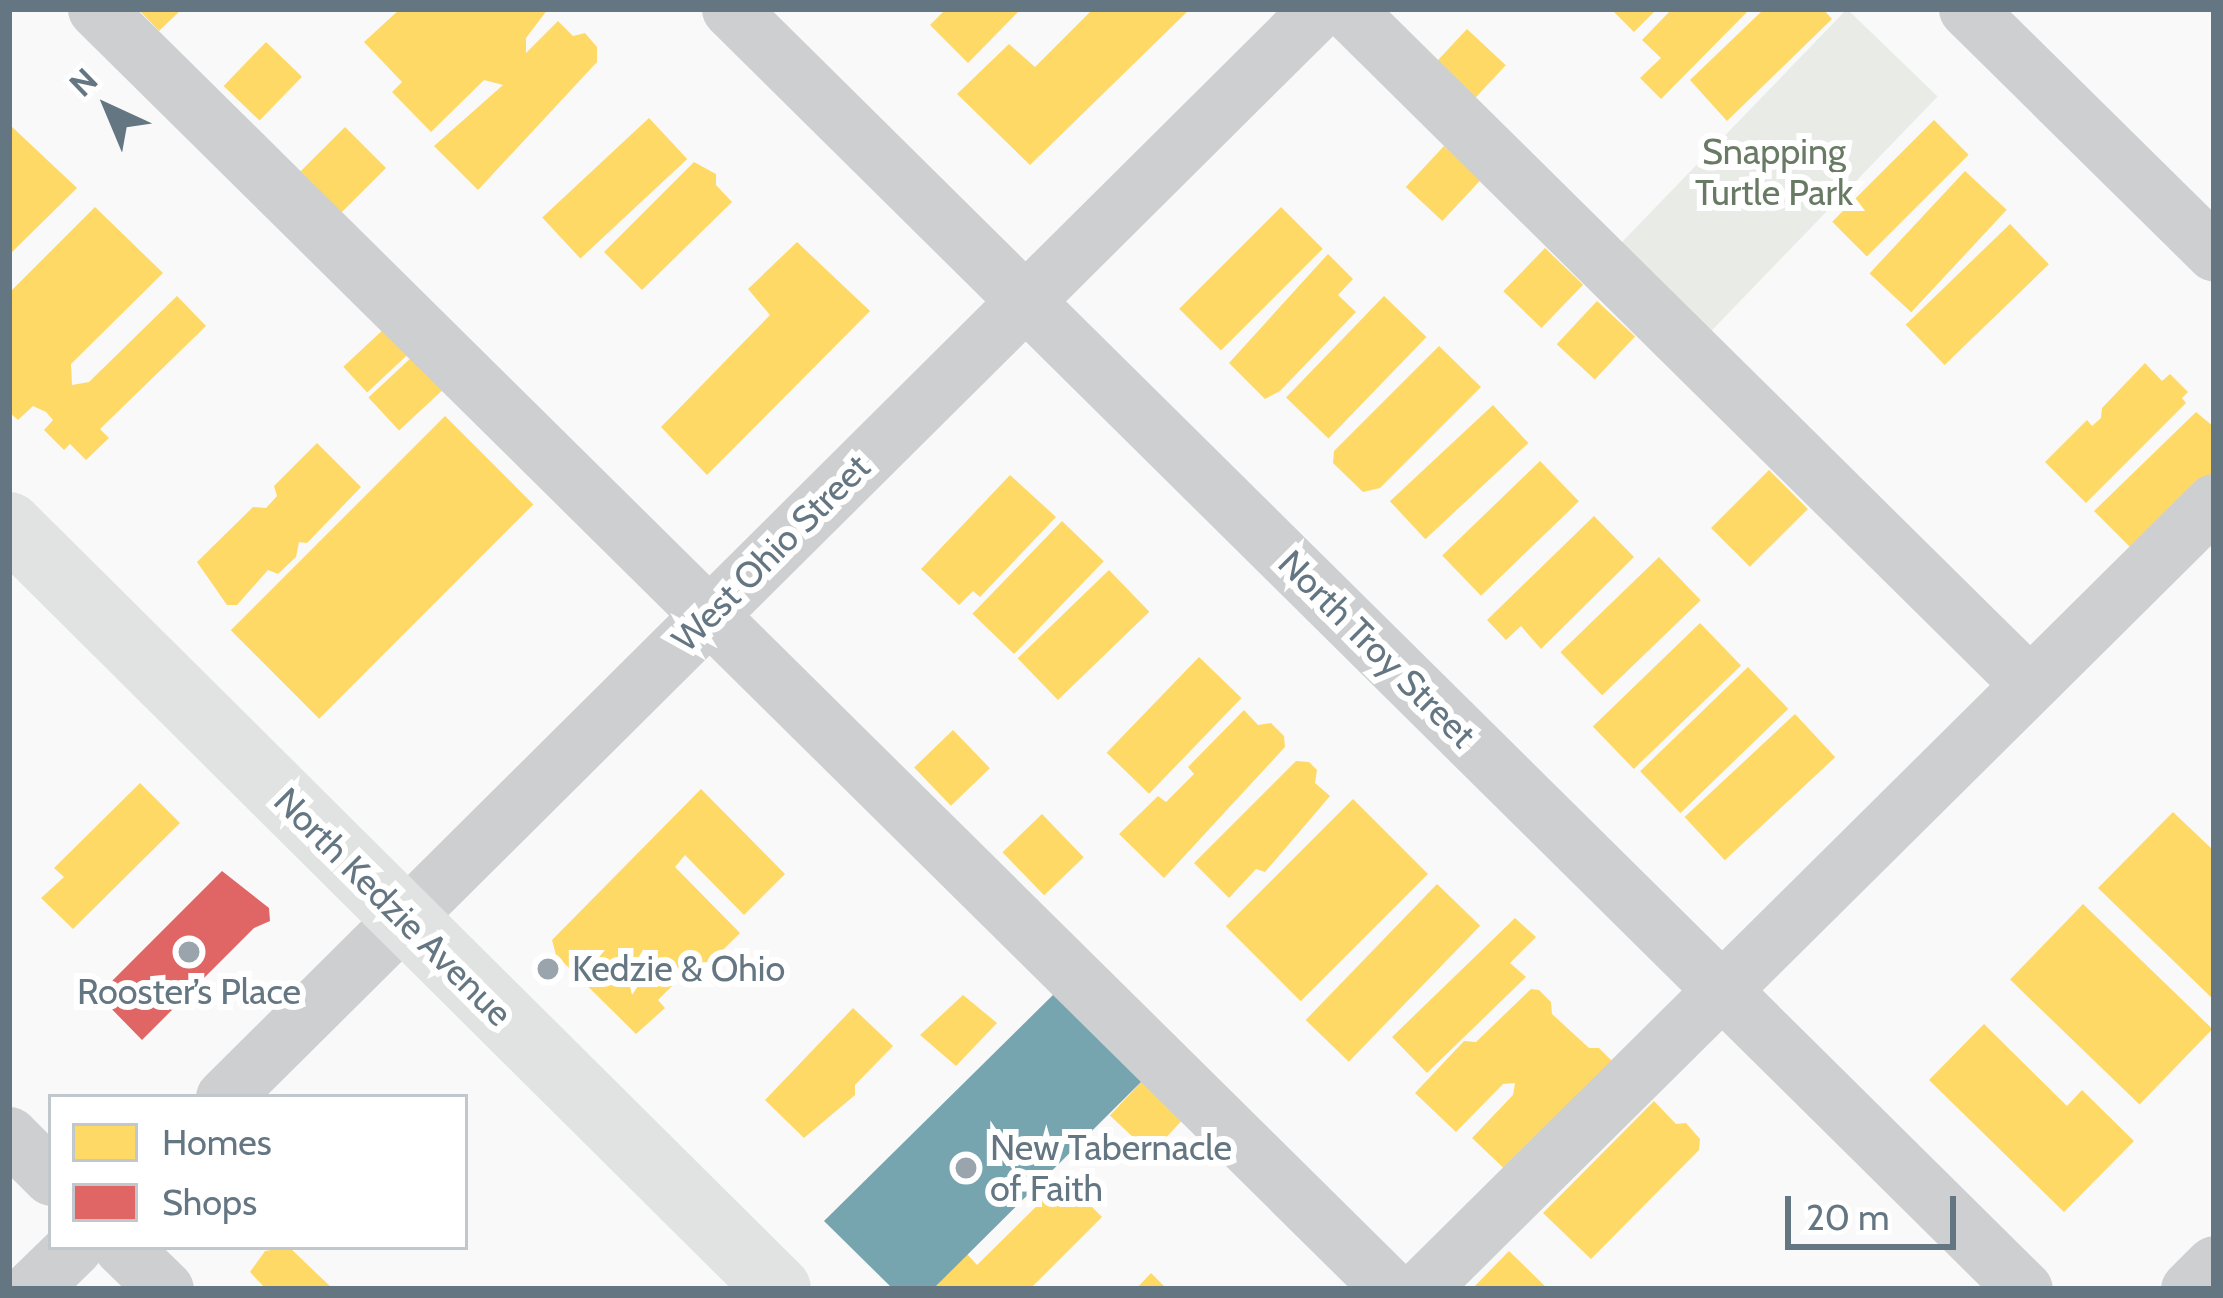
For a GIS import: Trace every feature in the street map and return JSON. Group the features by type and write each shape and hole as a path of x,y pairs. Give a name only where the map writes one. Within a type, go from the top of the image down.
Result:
{"main road":[{"name":"North Kedzie Avenue","path":"9,525 778,1289"}],"street":[{"path":"96,9 1391,1289"},
{"name":"North Troy Street","path":"730,9 2024,1289"},
{"name":"West Ohio Street","path":"227,1094 1319,9"},
{"path":"1346,9 2029,684"},
{"path":"1974,11 2214,254"},
{"path":"1420,1289 2214,502"},
{"path":"9,1135 48,1174"},
{"path":"32,1289 71,1250"},
{"path":"125,1250 165,1289"},
{"path":"2188,1289 2214,1264"}],"green space":[{"name":"Snapping Turtle Park","path":"1847,9 1938,97 1704,338 1614,251"}],"building: Homes":[{"path":"138,9 182,9 159,31"},
{"path":"400,9 548,9 526,38 526,53 558,21 573,36 585,33 597,47 597,62 478,190 434,146 503,85 484,80 431,132 392,92 402,82 364,42"},
{"path":"946,9 1021,9 968,63 930,25"},
{"path":"1093,9 1190,9 1030,165 957,94 1009,44 1035,67"},
{"path":"1611,9 1657,9 1634,32"},
{"path":"1672,9 1750,9 1661,99 1640,78 1661,58 1642,40"},
{"path":"1764,9 1823,9 1832,19 1727,121 1690,80"},
{"path":"1467,29 1506,65 1470,104 1431,68"},
{"path":"266,42 302,77 260,121 224,86"},
{"path":"649,118 687,159 580,259 542,218"},
{"path":"1934,120 1969,155 1867,256 1832,222"},
{"path":"9,124 77,188 9,255"},
{"path":"345,127 386,168 341,213 300,172"},
{"path":"1444,146 1481,180 1442,221 1406,187"},
{"path":"694,162 716,174 716,185 732,202 642,290 604,252"},
{"path":"1965,171 2007,210 1911,312 1870,273"},
{"path":"95,207 163,273 71,364 72,385 89,382 177,296 206,326 100,429 109,438 86,460 70,444 64,450 44,430 53,420 46,412 33,406 18,420 9,412 9,293"},
{"path":"1281,207 1323,249 1221,351 1179,309"},
{"path":"2010,224 2049,264 1945,365 1906,325"},
{"path":"797,242 870,311 707,475 661,427 770,315 748,289"},
{"path":"1545,248 1583,285 1541,328 1503,291"},
{"path":"1328,254 1353,279 1338,295 1356,312 1280,391 1265,399 1229,363"},
{"path":"1384,296 1426,337 1328,438 1286,397"},
{"path":"1597,301 1635,336 1595,380 1557,344"},
{"path":"385,328 409,354 367,392 343,367"},
{"path":"1439,346 1481,387 1380,488 1363,492 1333,463 1334,451"},
{"path":"413,356 444,389 399,431 368,398"},
{"path":"2145,363 2162,381 2170,374 2188,392 2182,398 2186,403 2086,503 2045,462 2087,420 2092,426 2101,418 2102,408"},
{"path":"1493,405 1528,443 1425,539 1390,501"},
{"path":"2196,412 2214,427 2214,473 2134,551 2094,511"},
{"path":"445,416 533,504 319,719 231,630"},
{"path":"317,443 361,487 307,543 299,542 296,557 278,574 268,570 237,605 227,605 197,562 253,507 266,508 277,496 274,486"},
{"path":"1540,461 1579,501 1481,596 1442,555"},
{"path":"1769,470 1808,509 1750,567 1711,528"},
{"path":"1010,475 1056,517 980,597 973,591 959,605 921,569"},
{"path":"1594,516 1634,557 1541,649 1521,626 1506,640 1487,620"},
{"path":"1062,521 1104,561 1014,654 972,614"},
{"path":"1659,557 1701,600 1602,695 1560,652"},
{"path":"1109,570 1149,612 1058,700 1018,658"},
{"path":"1700,623 1741,665 1634,769 1593,727"},
{"path":"1199,657 1241,698 1149,794 1107,753"},
{"path":"1748,667 1788,709 1680,813 1640,771"},
{"path":"1244,710 1258,725 1271,723 1284,736 1285,747 1164,878 1119,834 1158,796 1166,802 1194,774 1188,767"},
{"path":"1795,714 1835,757 1725,860 1685,817"},
{"path":"953,730 990,768 951,806 914,768"},
{"path":"1296,761 1309,762 1317,770 1315,783 1330,796 1265,872 1256,869 1229,898 1194,863"},
{"path":"140,783 180,823 73,929 41,898 64,877 54,868"},
{"path":"701,789 785,874 744,915 685,855 675,867 740,933 688,985 681,977 658,1000 665,1008 636,1034 556,955 552,940"},
{"path":"1353,799 1428,874 1301,1001 1226,926"},
{"path":"2173,812 2214,851 2214,1000 2098,888"},
{"path":"1042,814 1084,857 1044,895 1002,852"},
{"path":"1437,884 1480,926 1349,1062 1306,1020"},
{"path":"2083,904 2212,1029 2140,1105 2010,980"},
{"path":"1515,918 1536,937 1510,963 1526,977 1427,1073 1392,1037"},
{"path":"1531,989 1551,1002 1552,1014 1589,1048 1599,1048 1614,1063 1512,1176 1472,1138 1513,1095 1515,1083 1503,1084 1456,1132 1415,1093 1464,1041 1476,1042"},
{"path":"963,995 997,1023 956,1066 920,1035"},
{"path":"853,1008 893,1046 855,1085 855,1095 804,1138 765,1100"},
{"path":"1984,1024 2067,1106 2082,1090 2134,1141 2064,1212 1929,1080"},
{"path":"1144,1079 1185,1117 1151,1154 1110,1116"},
{"path":"1654,1101 1676,1124 1686,1123 1700,1139 1699,1150 1591,1259 1543,1213"},
{"path":"1064,1179 1102,1217 1030,1289 933,1289 967,1254 977,1265"},
{"path":"292,1250 333,1289 266,1289 250,1272 265,1251"},
{"path":"1509,1251 1548,1289 1472,1289"},
{"path":"1151,1273 1167,1289 1136,1289"}],"building: Shops":[{"path":"222,871 269,908 270,921 254,928 142,1040 98,995"}],"building: Public":[{"name":"New Tabernacle of Faith","path":"1057,991 1144,1079 933,1289 893,1289 824,1221"}],"place":[{"name":"Rooster’s Place","path":"189,952"},
{"name":"Kedzie & Ohio","path":"548,969"},
{"name":"New Tabernacle of Faith","path":"966,1168"}]}
